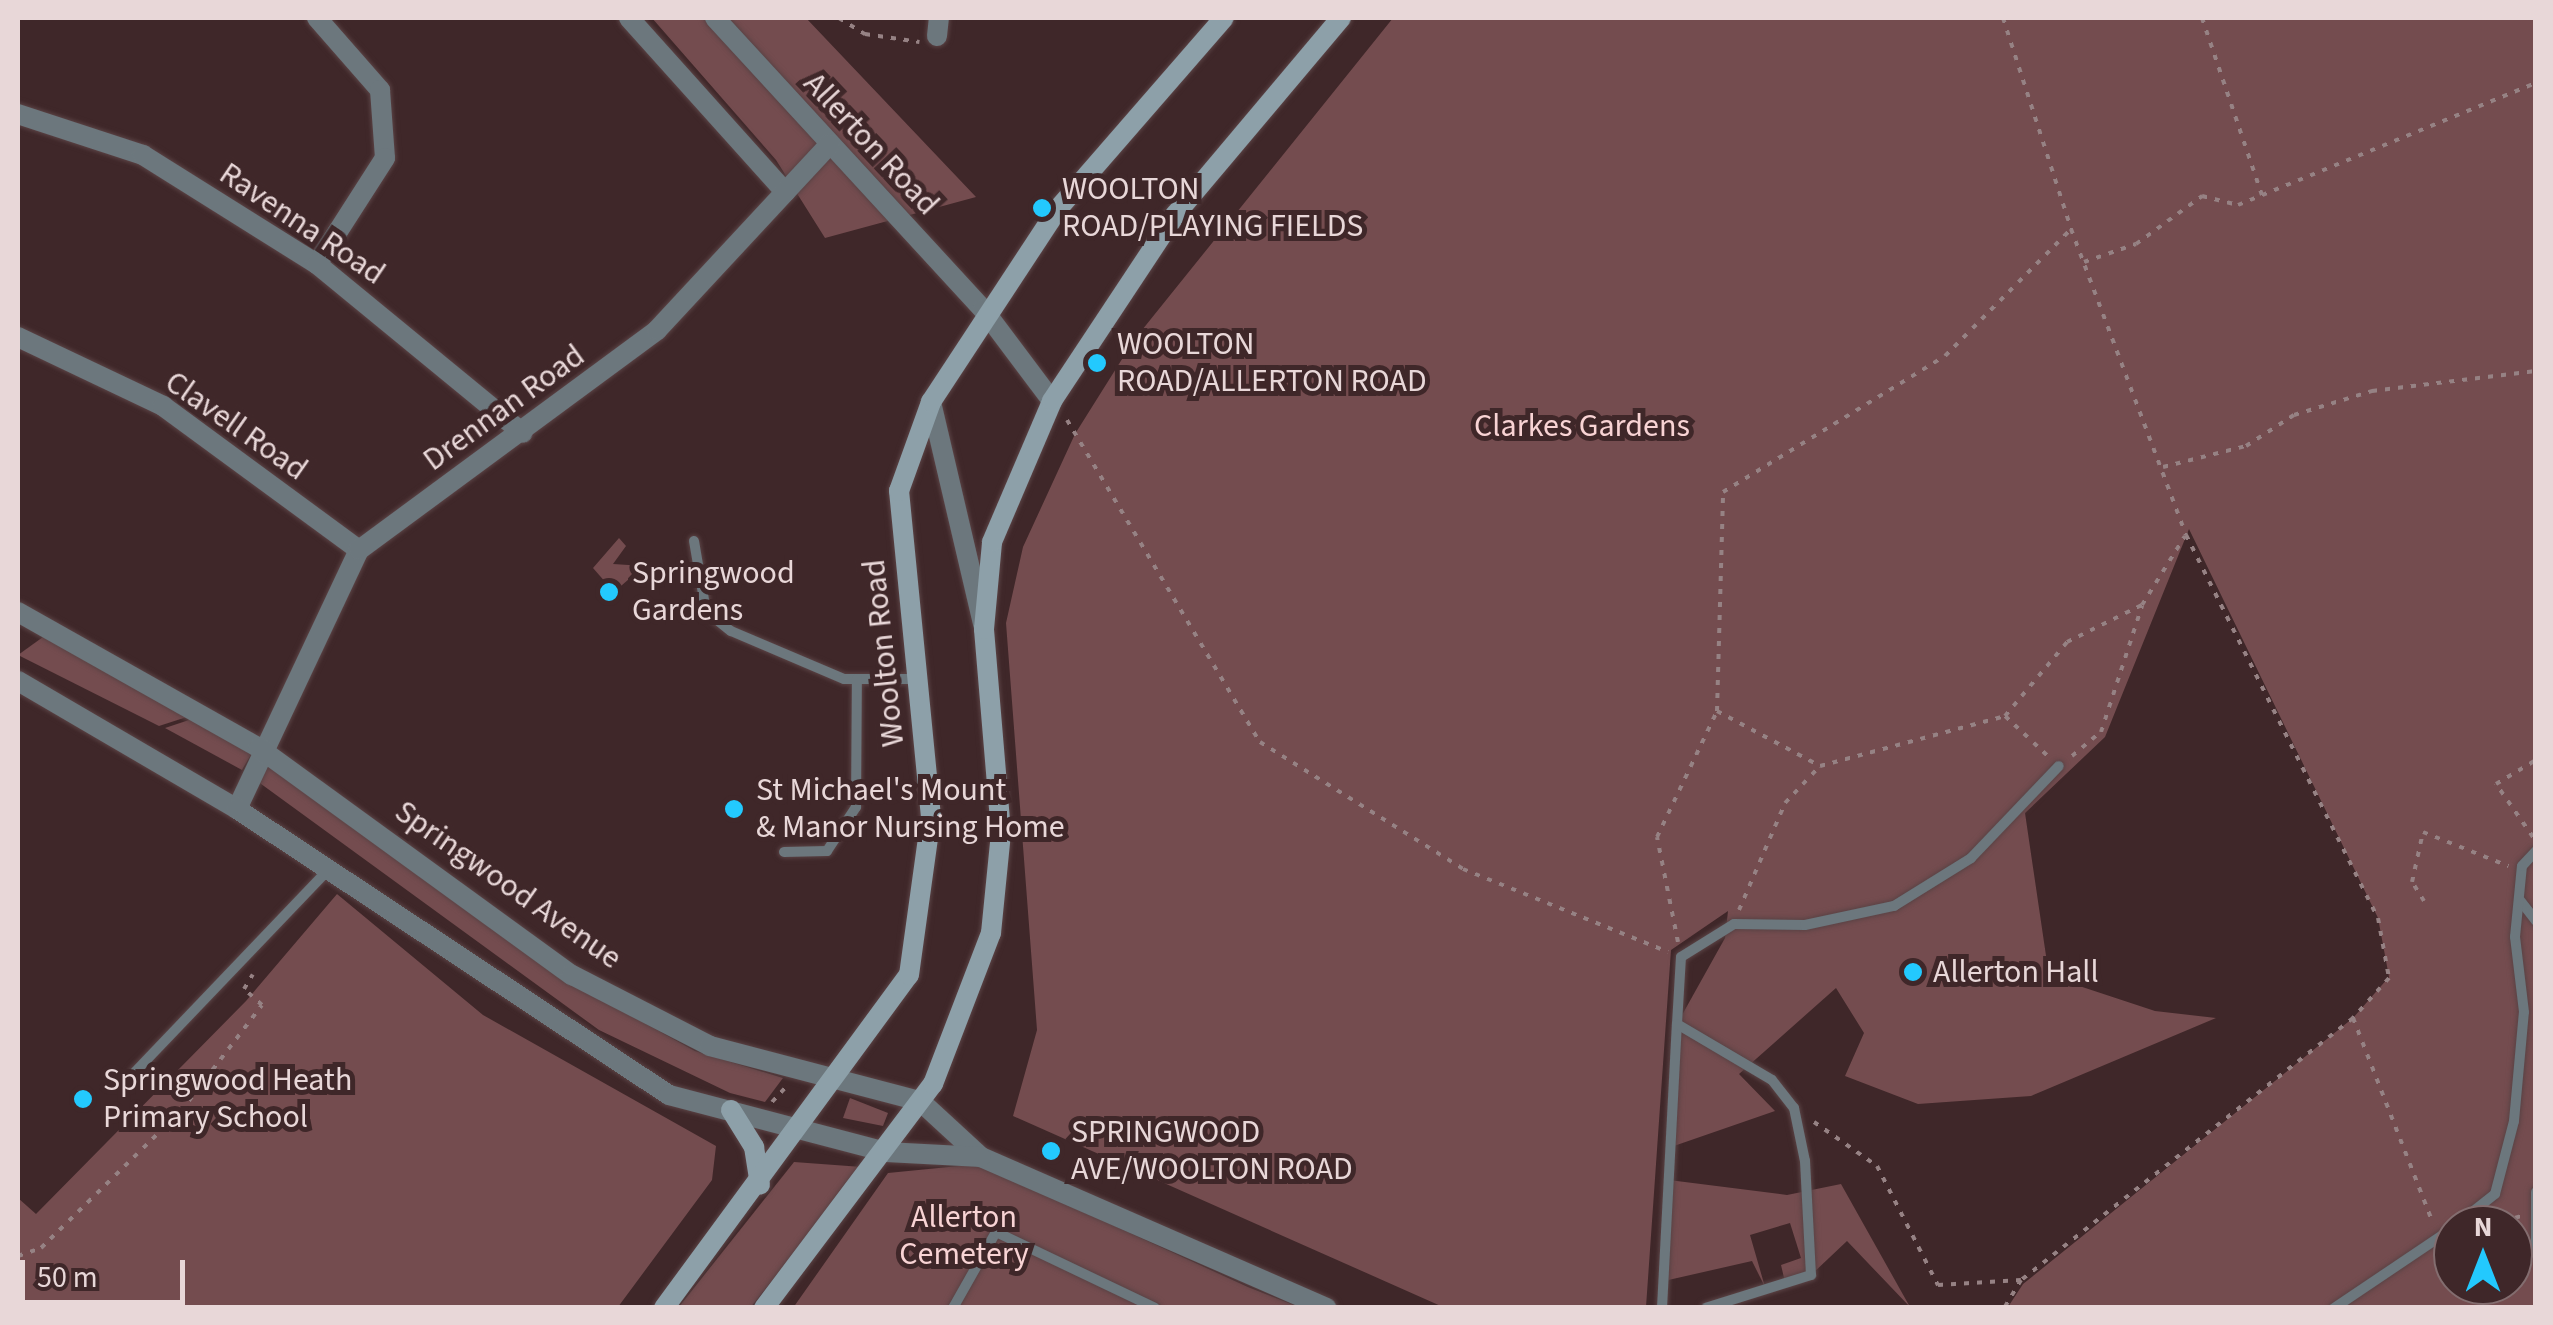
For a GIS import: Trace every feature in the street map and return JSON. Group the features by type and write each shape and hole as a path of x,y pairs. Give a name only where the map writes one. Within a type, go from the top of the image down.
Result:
{"main road":[{"name":"Woolton Road","path":"664,1308 840,1079 908,975 931,817 899,491 931,402 984,309 1224,18"},
{"path":"764,1308 886,1152 920,1101 991,933 1001,832 984,629 992,542 1052,401 1175,215 1340,18"},
{"path":"731,1110 754,1147 760,1185"}],"street":[{"path":"317,18 380,90 386,158 317,264"},
{"path":"629,18 786,192"},
{"name":"Allerton Road","path":"715,18 984,309 1052,401"},
{"name":"Ravenna Road","path":"18,114 143,155 317,264 523,433"},
{"name":"Drennan Road","path":"237,810 259,748 359,550 658,330 830,144"},
{"name":"Clavell Road","path":"18,336 163,406 359,550"},
{"path":"931,402 984,629"},
{"name":"Springwood Avenue","path":"18,612 259,748 572,975 710,1046 920,1101 982,1157 1326,1308"},
{"name":"Springwood Avenue","path":"18,682 237,810 669,1095 886,1152 982,1157"}],"lane":[{"path":"694,541 706,612 731,630 858,679 916,680"},
{"path":"784,852 827,851 856,807 858,679"},
{"path":"1662,1308 1681,957 1734,924 1805,925 1894,906 1971,858 2059,766"},
{"path":"2481,1205 2495,1194 2514,1121 2524,1012 2519,899 2522,871 2536,851"},
{"path":"134,1073 328,870"},
{"path":"2519,899 2536,921"},
{"path":"1677,1024 1772,1080 1794,1108 1811,1275 1706,1308"},
{"path":"953,1308 996,1232 1154,1308"},
{"path":"2334,1308 2433,1243"}],"path":[{"path":"839,18 864,34 935,45 938,27"},
{"path":"2003,18 2071,229 2186,534 2378,918 2389,978 2354,1018 2022,1280 2004,1308"},
{"path":"2202,18 2262,195"},
{"path":"2083,262 2136,244 2202,196 2238,205 2536,83"},
{"path":"1681,957 1657,837 1717,711 1723,492 1945,356 2071,229"},
{"path":"2161,468 2246,446 2294,415 2372,391 2536,370"},
{"path":"1052,401 1260,742 1462,868 1681,957"},
{"path":"2005,716 2059,766 2102,732 2125,682 2142,606 2186,534"},
{"path":"1734,924 1785,803 1820,766 2005,716 2067,642 2142,606"},
{"path":"1717,711 1820,766"},
{"path":"2536,760 2496,784 2536,840"},
{"path":"2424,901 2412,882 2422,832 2522,871"},
{"path":"18,1256 41,1248 182,1110 262,1005 244,989 262,959"},
{"path":"2354,1018 2433,1223"},
{"path":"772,1102 792,1081"},
{"path":"1794,1108 1877,1166 1938,1284 2022,1280"}],"green space":[{"path":"652,18 806,18 976,197 825,238 776,160"},
{"name":"Clarkes Gardens","path":"1393,18 2535,18 2535,1307 2008,1307 2023,1284 2353,1018 2389,977 2378,918 2189,529 2105,737 2025,813 2049,976 2155,1011 2216,1018 2031,1096 1918,1104 1845,1076 1864,1033 1836,988 1739,1074 1775,1111 1671,1147 1677,1024 1725,938 1728,911 1671,950 1646,1307 1443,1307 1013,1116 1037,1030 1006,623 1023,547 1075,434 1134,340"},
{"path":"619,538 626,546 613,564 644,566 614,592 593,568"},
{"path":"43,637 196,714 159,726 18,655"},
{"path":"198,717 253,751 242,770 165,728"},
{"path":"269,761 606,1002 695,1051 783,1078 765,1102 730,1093 599,1030 257,781"},
{"path":"337,894 483,1015 716,1146 712,1180 618,1307 18,1307 18,1198 36,1214 246,1001"},
{"path":"850,1098 888,1113 883,1126 843,1118"},
{"path":"794,1162 862,1167 751,1307 678,1308"},
{"name":"Allerton Cemetery","path":"979,1164 1299,1307 793,1308 888,1173"},
{"path":"1669,1180 1787,1195 1841,1184 1910,1307 1847,1241 1811,1275 1785,1282 1781,1265 1801,1258 1790,1223 1750,1235 1765,1287 1752,1261 1664,1281"}],"place":[{"name":"WOOLTON ROAD/PLAYING FIELDS","path":"1042,208"},
{"name":"WOOLTON ROAD/ALLERTON ROAD","path":"1097,363"},
{"name":"Springwood Gardens","path":"609,592"},
{"name":"St Michael's Mount & Manor Nursing Home","path":"734,809"},
{"name":"Allerton Hall","path":"1913,972"},
{"name":"Springwood Heath Primary School","path":"83,1099"},
{"name":"SPRINGWOOD AVE/WOOLTON ROAD","path":"1051,1151"}]}
